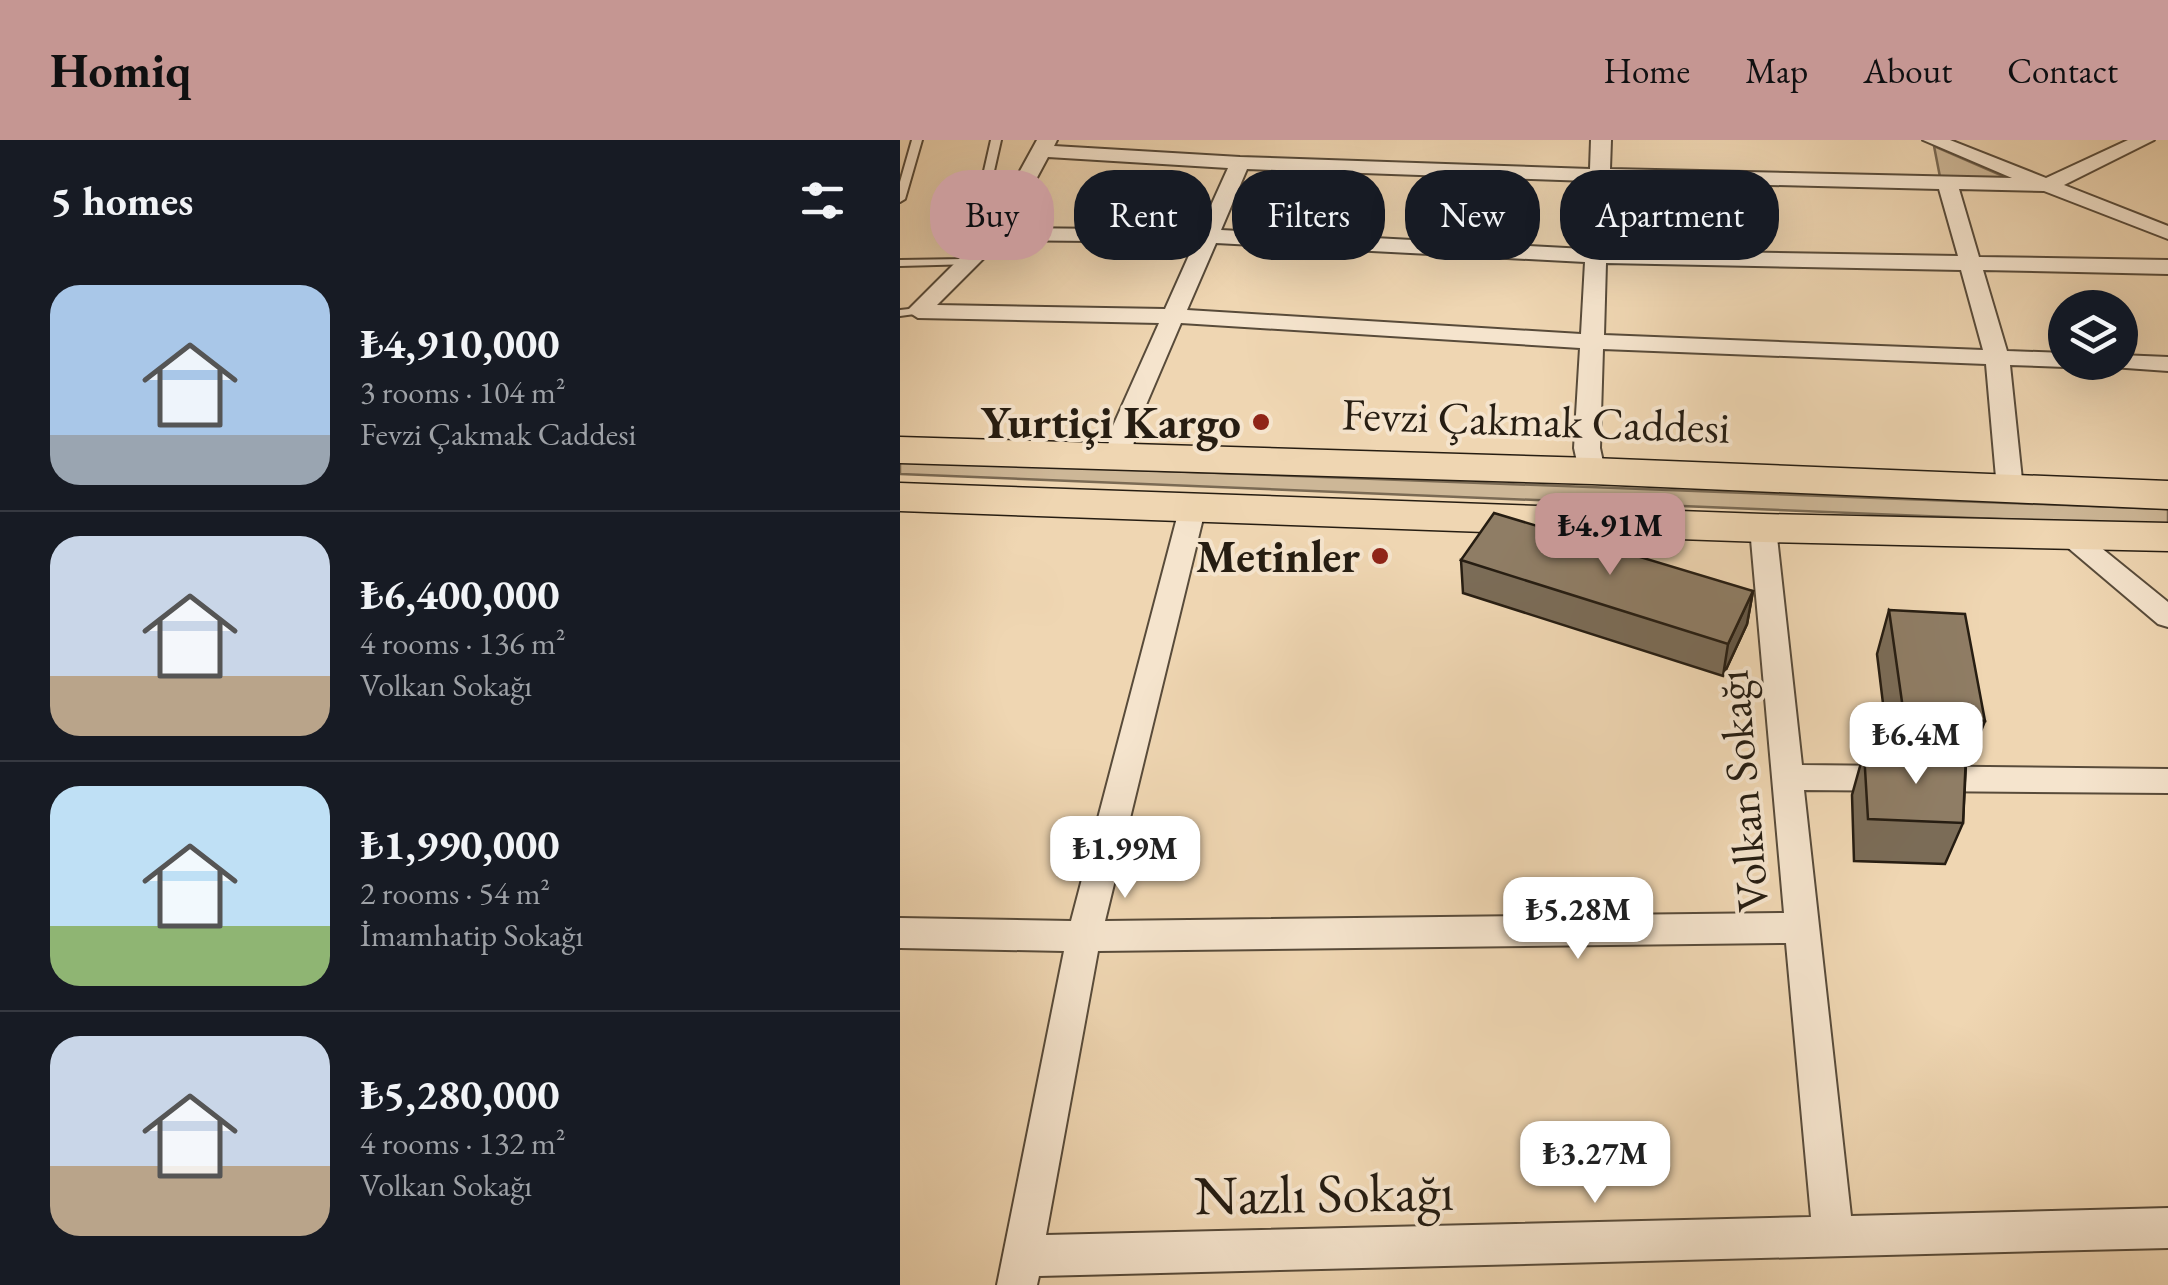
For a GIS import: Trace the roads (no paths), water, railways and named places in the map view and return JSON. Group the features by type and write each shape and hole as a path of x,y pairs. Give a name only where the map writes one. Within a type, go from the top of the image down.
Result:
{"main road":[{"name":"Fevzi Çakmak Caddesi","path":"900,450 1592,471 2168,495"},
{"path":"901,499 1762,528 2168,537"}],"street":[{"path":"1598,170 1601,140"},
{"path":"1933,140 2168,233"},
{"path":"1779,181 2047,184 2144,140"},
{"path":"1032,170 1046,145 1240,163 1560,175"},
{"path":"1212,227 1240,163"},
{"path":"1948,185 1997,357 2010,489"},
{"path":"1212,236 1560,254"},
{"path":"1779,258 2168,267"},
{"path":"1118,456 1125,426 1198,260"},
{"path":"1592,471 1588,448 1596,260"},
{"path":"909,312 969,262"},
{"path":"909,312 1173,316 1592,342 2048,359"},
{"path":"2138,363 2168,364"},
{"path":"1020,1270 1084,936 1193,506"},
{"name":"Volkan Sokağı","path":"900,933 1084,936 1802,928 1762,528"},
{"path":"2070,535 2168,617"},
{"path":"1788,777 2168,781"},
{"path":"1802,928 1834,1235"},
{"name":"Nazlı Sokağı","path":"1020,1270 1834,1235 2168,1228"}],"lane":[{"path":"900,199 917,140"},
{"path":"900,263 969,262 996,140"}],"place":[{"name":"Yurtiçi Kargo","path":"1261,422"},
{"name":"Metinler","path":"1380,556"}]}
